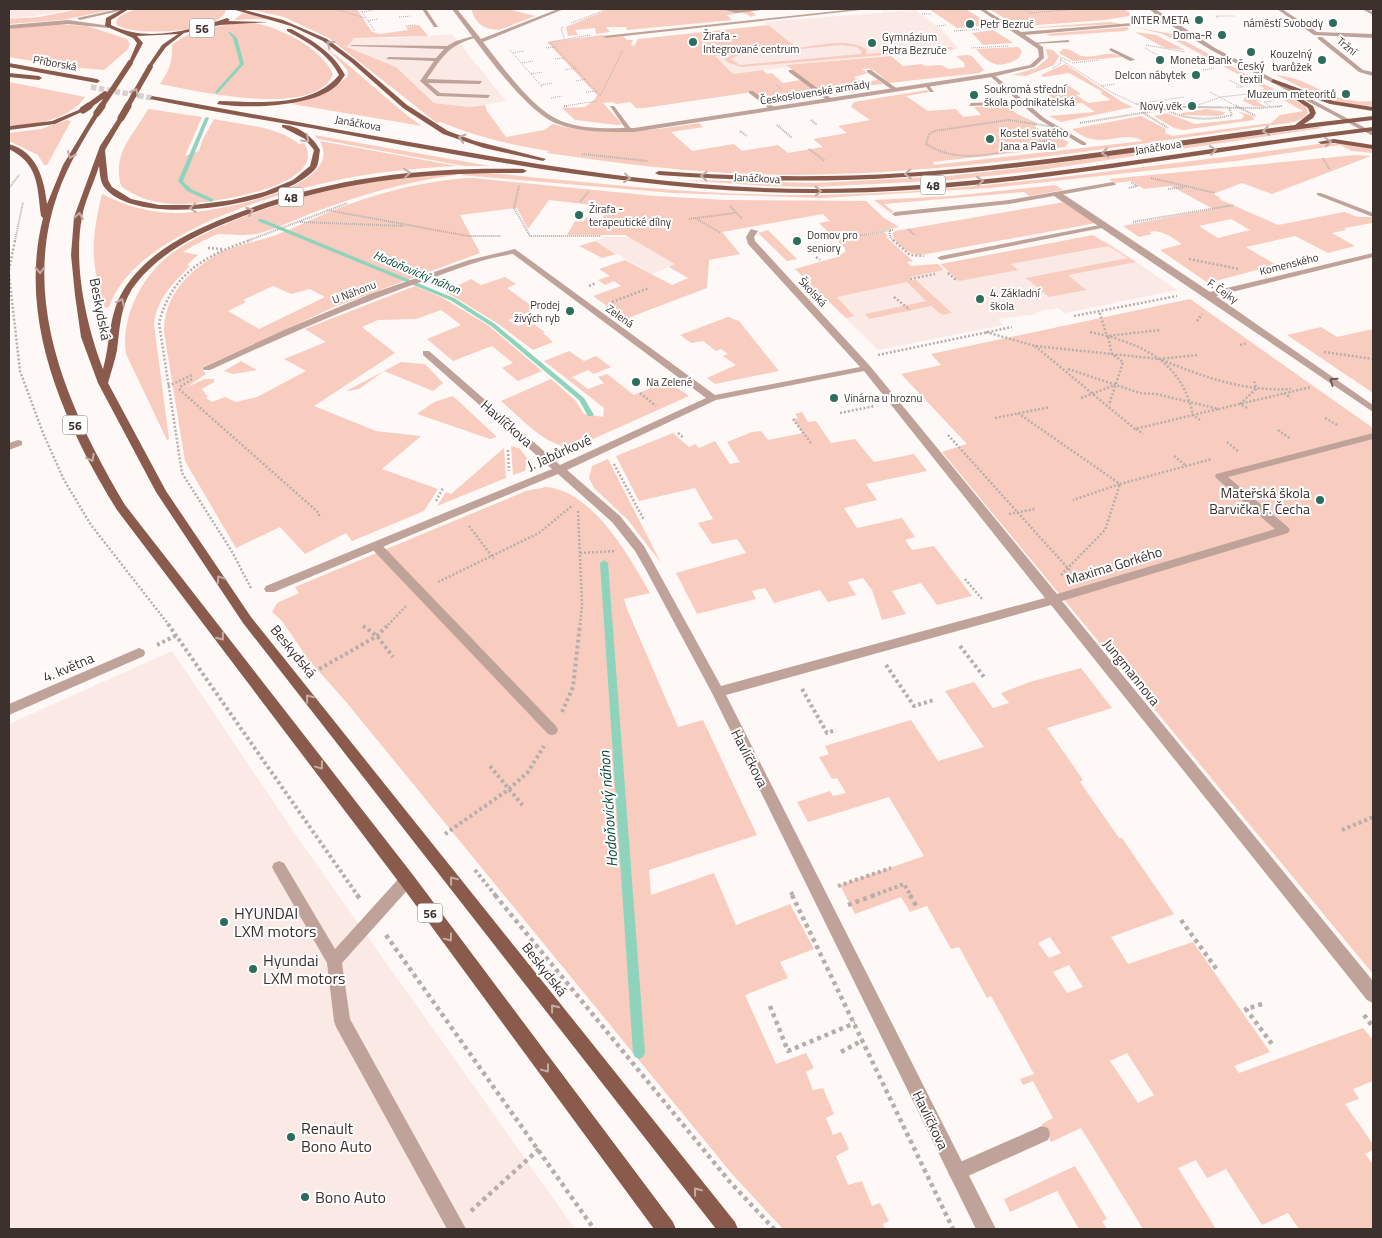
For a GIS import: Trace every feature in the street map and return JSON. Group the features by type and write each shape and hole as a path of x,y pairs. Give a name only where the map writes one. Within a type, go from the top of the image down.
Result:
{"main road":[{"path":"108,26 108,19 111,16 125,9"},
{"name":"Beskydská","path":"108,26 127,33 156,34 188,31 220,22 233,16 235,9"},
{"name":"48","path":"235,9 279,19 316,35 348,58 398,102 442,130 494,147 542,159"},
{"name":"48","path":"219,103 265,104 290,101 329,88 342,75 335,65 320,51 300,36 281,26 256,21 220,22"},
{"name":"Beskydská","path":"188,31 164,46 103,146 83,198 78,217 75,255 79,295 86,336 103,383 161,492 247,620 728,1229"},
{"name":"56","path":"127,33 135,37 140,43 130,64 109,92 76,145 52,200 39,260 40,303 48,348 63,398 92,461 121,507 406,880 666,1229"},
{"name":"Příborská","path":"9,65 97,81"},
{"name":"Příborská","path":"9,73 92,87"},
{"path":"1273,81 1332,104 1373,108"},
{"path":"1273,81 1311,107 1313,112 1311,117 1295,127"},
{"path":"9,128 53,123 83,110 109,92"},
{"name":"Janáčkova","path":"633,171 542,159 219,103 154,95 263,118 579,172 713,186 816,191 955,184 1096,168 1364,130"},
{"name":"48","path":"103,146 106,182 109,188 123,197 155,207 178,209 213,206 247,199 282,187 301,177 314,165 316,149 306,137 263,118"},
{"name":"48","path":"1349,121 1373,118"},
{"name":"Janáčkova","path":"653,172 770,178 901,175 1024,164 1349,121"},
{"name":"48","path":"1364,130 1373,129"},
{"name":"48","path":"1096,168 1174,162 1334,141 1373,147"},
{"path":"9,146 24,153 34,163 46,222"},
{"name":"48","path":"103,383 112,351 114,321 120,303 130,286 165,250 203,229 306,192 370,178 448,169 579,172"}],"street":[{"path":"53,23 125,9"},
{"name":"Československé armády","path":"455,9 538,110 557,121 581,127 629,130 992,75 1032,66 1042,57 1041,48 1034,43"},
{"path":"479,39 562,9"},
{"path":"759,9 771,18"},
{"path":"606,36 867,9"},
{"path":"981,9 1034,43"},
{"path":"1152,9 1169,22 1218,52 1373,134"},
{"name":"Tržní","path":"1279,9 1318,36 1361,71 1373,74"},
{"path":"1366,9 1373,14"},
{"path":"9,26 85,22 108,26"},
{"path":"1020,34 1169,22"},
{"path":"1318,36 1373,36"},
{"name":"F. Čejky","path":"1057,194 1209,295 1373,409"},
{"name":"Školská","path":"754,231 750,237 751,242 863,363"},
{"name":"U Náhonu","path":"203,370 306,323 416,280 495,254 514,251"},
{"name":"Zelená","path":"514,251 713,398"},
{"name":"Komenského","path":"1209,295 1373,255"},
{"name":"Havlíčkova","path":"426,353 616,519 640,549 718,692 986,1229"},
{"name":"J. Jabůrkové","path":"270,588 558,470 713,398 863,363"},
{"name":"Jungmannova","path":"863,363 1052,600 1373,994"},
{"name":"Maxima Gorkého","path":"718,692 1052,600 1284,530 1220,476 1373,436"},
{"name":"4. května","path":"9,710 139,653"}],"lane":[{"path":"424,9 436,26"},
{"path":"724,9 736,12 759,9"},
{"path":"423,81 454,41 479,39"},
{"path":"1034,43 1068,41"},
{"path":"352,46 448,48"},
{"path":"1111,49 1132,60"},
{"path":"389,59 438,60"},
{"path":"791,71 830,100"},
{"path":"869,71 896,90"},
{"path":"992,75 1042,119 1084,144"},
{"path":"423,81 480,82"},
{"path":"423,81 440,95 488,96"},
{"path":"926,86 932,91"},
{"path":"751,92 773,109"},
{"path":"971,105 1023,102"},
{"path":"612,107 629,130"},
{"path":"895,214 973,207 1113,184"},
{"path":"1319,194 1373,215"},
{"path":"941,258 1105,226"},
{"path":"376,546 421,591 455,631 552,730"},
{"path":"279,867 334,961 342,1021 456,1228"},
{"path":"334,961 406,880"},
{"path":"957,1172 1042,1134"}],"path":[{"path":"335,9 366,18"},
{"path":"564,38 561,28 608,9"},
{"path":"1023,12 1051,12 1076,9"},
{"path":"362,12 373,10"},
{"path":"922,14 932,14"},
{"path":"400,17 414,15"},
{"path":"1217,18 1236,16"},
{"path":"368,21 378,19"},
{"path":"936,26 947,25"},
{"path":"954,31 987,28"},
{"path":"548,38 555,39"},
{"path":"594,108 626,44"},
{"path":"971,48 1011,45"},
{"path":"1146,45 1172,51 1191,52 1184,48"},
{"path":"1140,46 1159,56"},
{"path":"546,48 555,47"},
{"path":"509,48 554,101"},
{"path":"513,53 524,51"},
{"path":"555,59 565,58"},
{"path":"1106,59 1072,63 1062,59 1101,86 1150,110"},
{"path":"522,63 533,61"},
{"path":"1212,64 1220,68"},
{"path":"565,70 576,68"},
{"path":"1203,70 1209,69"},
{"path":"531,74 543,72"},
{"path":"576,81 586,79"},
{"path":"1225,80 1229,80 1242,87 1236,87"},
{"path":"541,85 553,84"},
{"path":"1101,86 1115,84"},
{"path":"1195,106 1221,97 1257,93 1259,90 1252,86"},
{"path":"586,92 598,91"},
{"path":"1210,92 1242,107 1256,116"},
{"path":"551,98 563,96"},
{"path":"1136,104 1184,97"},
{"path":"559,107 597,100"},
{"path":"1078,123 1150,110 1195,106 1269,108 1285,104 1272,100 1264,102 1270,106"},
{"path":"1164,109 1176,116 1208,119 1232,115 1228,107"},
{"path":"1141,112 1170,129"},
{"path":"1008,120 1058,127 1048,140 978,156 949,154 937,151 926,144 929,134 934,131 1008,120"},
{"path":"774,123 792,138"},
{"path":"1042,129 1058,127"},
{"path":"574,152 648,161"},
{"path":"1320,153 1330,170"},
{"path":"9,188 23,170"},
{"path":"1151,178 1215,193"},
{"path":"520,181 514,208 530,236"},
{"path":"1168,189 1186,187"},
{"path":"580,202 590,188"},
{"path":"9,270 25,195"},
{"path":"1128,223 1234,205"},
{"path":"327,210 468,236 504,236"},
{"path":"689,219 736,213"},
{"path":"516,219 520,218"},
{"path":"695,218 721,233"},
{"path":"297,222 416,226"},
{"path":"906,228 915,226"},
{"path":"255,595 230,550 182,473 159,323 164,303 175,287 205,258 223,249 286,227"},
{"path":"856,236 898,229"},
{"path":"890,230 890,237 910,255 929,256"},
{"path":"521,236 601,236"},
{"path":"208,248 223,249"},
{"path":"816,257 820,260"},
{"path":"1180,257 1247,271"},
{"path":"947,272 955,279 953,280"},
{"path":"9,274 20,371 43,433 64,480 91,525 177,635 373,917 540,1149 594,1229"},
{"path":"910,279 938,274"},
{"path":"605,305 650,288"},
{"path":"894,296 910,310"},
{"path":"1099,312 1112,354 1122,362 1108,406"},
{"path":"863,363 879,354 1012,327"},
{"path":"1107,336 1161,330"},
{"path":"986,332 1035,346 1159,359 1197,355"},
{"path":"1090,332 1138,345 1159,359 1174,374 1192,403 1193,415 1200,420"},
{"path":"1035,346 1143,434"},
{"path":"1317,351 1372,358"},
{"path":"879,354 882,361"},
{"path":"1159,359 1215,381 1276,391 1284,393 1291,398"},
{"path":"1064,368 1140,393 1156,394 1219,409"},
{"path":"168,386 203,370"},
{"path":"203,370 201,374 180,387 180,390 320,513 319,518"},
{"path":"1254,380 1256,389"},
{"path":"1081,398 1115,385"},
{"path":"1276,391 1312,387"},
{"path":"1135,429 1304,388"},
{"path":"1240,404 1256,389"},
{"path":"640,393 660,409"},
{"path":"840,413 880,405 875,399"},
{"path":"1240,404 1248,408"},
{"path":"995,418 1050,407"},
{"path":"1018,413 1120,484"},
{"path":"1324,418 1340,426"},
{"path":"793,419 811,443"},
{"path":"1331,428 1348,424"},
{"path":"942,429 1070,568 1085,590"},
{"path":"1278,430 1291,439"},
{"path":"1282,441 1299,437"},
{"path":"1227,442 1239,452"},
{"path":"1230,454 1247,450"},
{"path":"610,456 646,523"},
{"path":"1174,456 1186,465"},
{"path":"1073,500 1120,484 1221,456"},
{"path":"1039,583 1054,580 1070,568 1105,530 1120,484"},
{"path":"314,672 377,636 421,591 539,533 577,501 582,604 573,687 552,730 528,772 508,790 446,834"},
{"path":"459,511 494,559"},
{"path":"580,554 640,549"},
{"path":"965,579 982,599"},
{"path":"972,602 989,597"},
{"path":"363,626 377,636 392,657"},
{"path":"968,640 958,643 984,677"},
{"path":"877,667 895,662"},
{"path":"886,664 914,706 934,700"},
{"path":"309,667 320,680"},
{"path":"794,691 811,686"},
{"path":"802,689 827,733 836,730"},
{"path":"490,766 524,807"},
{"path":"1342,830 1373,818"},
{"path":"439,826 452,842"},
{"path":"470,864 730,1182 774,1229"},
{"path":"833,888 891,868"},
{"path":"842,907 904,884 917,907"},
{"path":"788,885 953,1229"},
{"path":"1180,920 1218,971"},
{"path":"1262,1004 1246,1009 1272,1044"},
{"path":"770,1006 788,1051 855,1024"},
{"path":"1360,1010 1373,1027"},
{"path":"840,1052 863,1040"},
{"path":"456,1228 540,1149"}],"shaded area":[{"path":"9,9 80,9 9,19"},
{"path":"80,9 116,9 62,20 9,24 9,19 39,17"},
{"path":"135,9 226,10 221,18 209,24 176,31 141,31 117,25 116,22 120,16"},
{"path":"248,9 357,9 372,32 380,34 408,30 406,27 419,25 428,36 354,38 347,47 396,67 434,103 470,107 485,105 487,111 506,137 544,130 553,124 608,132 644,130 699,123 703,127 671,132 692,151 734,144 742,151 778,145 788,153 823,147 813,139 847,133 838,126 870,120 851,107 854,102 927,90 929,92 906,96 928,111 956,109 963,117 981,115 974,107 1008,105 1017,114 1037,123 1035,127 1069,142 1065,147 933,162 934,165 1143,141 1126,137 1101,140 1092,139 1072,129 1141,116 1166,129 1165,133 1172,136 1271,123 1280,115 1303,111 1280,98 1256,101 1266,107 1254,106 1243,101 1246,96 1260,94 1264,88 1163,34 1134,27 1172,34 1305,106 1308,112 1306,116 1288,123 1035,158 915,170 763,175 608,162 547,153 549,151 494,140 441,122 437,123 329,38 284,17"},
{"path":"471,9 508,9 535,16 499,30 481,25"},
{"path":"609,9 748,9 756,15 751,17 739,13 727,15 732,20 627,30 626,27 606,27 610,32 596,34 595,28 575,30 578,35 568,36 566,27"},
{"path":"929,9 967,10 992,25 957,28"},
{"path":"989,9 1124,9 1130,13 1129,16 1104,20 1025,26 1014,24"},
{"name":"Gymnázium Petra Bezruče","path":"915,10 943,31 959,49 787,65 788,67 733,74 714,56 796,48 764,22"},
{"path":"243,13 277,20 299,31 274,21 262,19 234,20"},
{"path":"249,22 272,28 297,39 319,55 333,74 322,88 304,96 280,99 226,96 160,84 170,66 172,45 180,39 209,28"},
{"path":"1111,22 1121,24 1037,28 1040,27"},
{"path":"59,24 88,26 127,39 130,44 127,50 104,70 69,67 9,57 9,29"},
{"path":"768,25 797,48 842,43 860,46 867,50 866,54 951,47 954,49 741,67 727,62 725,59 734,54 715,56 733,74 763,70 767,74 772,73 783,83 800,80 816,92 763,99 753,92 644,108 636,108 630,102 603,103 622,124 617,125 575,120 562,108 585,107 597,95 547,42 603,35 606,38 623,36 627,40 633,40 631,44 634,46 638,39","holes":["841,45 857,47 862,52 860,54 740,65 731,59 739,55"]},
{"path":"1128,27 1129,29 1125,31 1051,36 1045,34"},
{"path":"993,30 1012,43 983,45 972,33"},
{"path":"1135,32 1156,35 1185,50 1165,48"},
{"path":"452,34 506,101 470,107 434,103 396,67 347,47 354,38 402,38"},
{"path":"315,40 422,126 292,104 333,89 348,76 347,70 339,61"},
{"path":"1018,47 1022,51 1019,58 1000,65 990,62 976,49"},
{"path":"1046,49 1053,50 1059,56 1054,65 1026,76 1013,75 1036,68 1048,58"},
{"path":"1063,49 1069,49 1087,57 1112,54 1122,57 1073,61 1059,53"},
{"path":"891,56 903,66 941,65 949,69 965,67 964,63 956,56 972,56 984,70 979,73 889,83 876,72 866,68 862,69 868,73 854,77 862,82 878,80 883,84 821,91 786,65"},
{"path":"1065,64 1122,102 1133,107 1061,122 1049,116 1095,112 1082,103 1059,105 1058,103 1066,101 1052,98 1048,94 1052,94 1047,89 1069,86 1081,94 1076,95 1088,103 1111,100 1100,93 1103,92 1069,73 1044,77 1041,75"},
{"path":"1276,75 1301,81 1345,99 1373,101 1373,106 1331,102"},
{"path":"9,82 85,97 70,111 51,120 9,125"},
{"path":"148,109 202,117 185,156 199,151 202,141 214,119 280,133 299,144 304,143 308,158 300,171 282,182 260,191 209,202 188,204 174,204 146,199 133,194 121,186 119,164 125,145"},
{"path":"1207,109 1225,112 1223,115 1217,116 1181,115 1182,113"},
{"path":"1237,111 1253,116 1254,120 1183,130 1174,128 1154,116 1167,113 1195,124 1242,119 1244,115"},
{"path":"67,120 71,121 47,165 44,165 38,155 9,141 9,133 41,129"},
{"path":"1318,127 1322,128 1034,171 951,180 815,187 681,180 815,183 948,176 1029,167"},
{"path":"314,135 490,166 464,166 318,139"},
{"path":"320,141 457,166 395,171 348,178 273,197 239,209 205,223 173,240 145,259 123,282 109,307 105,308 97,278 94,251 94,238 102,194 121,203 141,209 172,213 198,212 246,202 272,195 296,185 314,172 323,158"},
{"path":"1318,144 1339,144 1359,146 1373,149 1373,153 1352,151 1340,145 1236,161 990,188 822,198 673,193 461,175 465,172 480,172 720,193 835,195 939,189 1044,179"},
{"path":"1356,155 1371,156 1272,194 1242,183 1213,194 1221,198 1219,199 1278,225 1344,212 1358,217 1373,217 1373,223 1344,228 1346,230 1332,233 1355,246 1328,253 1295,236 1246,247 1276,265 1208,283 1160,250 1182,244 1166,234 1153,231 1149,232 1152,234 1139,237 1123,226 1213,209 1171,186 1144,189 1131,181 1115,183 1109,179","holes":["1231,219 1250,230 1218,238 1199,226"]},
{"path":"457,172 456,175 404,184 353,199 260,233 244,235 219,234 183,252 198,255 187,265 190,266 166,292 158,307 154,324 169,439 167,440 126,354 125,341 129,315 134,302 147,278 165,259 184,245 208,232 296,199 353,185"},
{"path":"473,178 655,196 725,200 866,201 884,218 899,227 854,236 884,232 888,236 886,237 913,261 907,262 911,266 938,264 943,270 910,277 909,280 916,280 952,313 942,315 931,306 869,319 865,314 926,301 907,282 837,297 854,316 846,318 795,269 837,257 845,252 845,248 819,223 830,221 823,214 722,232 740,254 709,260 707,288 625,319 593,296 621,286 614,281 605,285 598,280 610,276 599,269 625,260 672,285 688,278 669,267 675,264 625,235 567,235 575,221 583,222 587,217 602,218 610,207 549,200 528,229 517,208 460,215 480,253 334,307 201,368 206,374 187,387 205,379 214,379 214,382 202,389 208,397 206,398 212,402 225,397 236,402 257,397 306,371 284,359 326,342 305,329 415,286 443,298 489,326 542,371 518,381 502,368 513,363 492,346 453,361 427,339 461,325 441,310 416,319 378,320 362,327 395,353 314,406 376,431 421,436 382,469 438,489 424,511 352,541 346,533 305,554 280,527 236,548 185,461 164,332 167,310 176,291 190,274 215,255 224,251 276,235 365,199 401,188","holes":["273,286 291,294 310,289 325,297 259,329 228,311 246,302 243,300"]},
{"path":"1055,185 1063,190 1029,196 1024,192 884,204 894,212 891,213 874,200 951,196"},
{"path":"1065,202 1096,223 921,255 904,249 892,234 895,231"},
{"path":"768,230 797,259 787,261 758,233"},
{"path":"1093,235 1136,262 1068,275 1086,290 1049,297 1026,278 1128,258 1108,246 1011,264 1018,270 959,281 941,264"},
{"path":"606,237 629,237 675,264 652,274 595,241"},
{"path":"595,241 616,254 602,258 579,246"},
{"name":"4. Základní škola","path":"1106,241 1177,290 1065,313 1058,308 1036,312 1037,314 998,319 1003,325 878,350 803,276 906,271 1006,252"},
{"path":"505,277 516,284 507,288 536,309 508,320 518,326 530,322 545,332 543,333 553,342 533,350 497,323 446,292 471,279 481,285"},
{"path":"1190,299 1373,428 1373,974 942,452 967,444 901,374 941,365 931,354"},
{"path":"728,317 739,321 779,371 715,384 707,378 736,365 723,356 728,354 721,349 716,351 703,341 691,343 680,335"},
{"path":"1321,327 1337,337 1373,329 1373,393 1287,335"},
{"path":"569,351 584,361 596,356 611,367 594,374 588,370 572,377 588,389 604,383 598,377 607,374 634,395 668,381 689,396 573,448 563,446 534,431 501,401 551,379 575,400 584,414 603,417 604,408 544,361"},
{"path":"241,361 257,370 233,374 224,371"},
{"path":"401,362 425,364 443,383 433,391 384,371 359,389 346,391"},
{"path":"453,396 497,437 490,439 417,414 434,402"},
{"path":"802,412 808,422 816,421 831,443 855,439 874,462 914,454 927,471 866,484 877,500 844,508 857,528 902,518 915,537 905,540 912,550 934,546 972,596 937,605 921,583 892,591 906,614 882,620 872,590 863,578 848,582 856,595 828,602 820,590 774,603 765,588 752,591 756,599 697,614 676,573 746,553 737,539 712,544 698,523 713,519 695,488 639,501 616,456 673,433 689,447 695,444 699,448 715,441 730,464 740,462 727,442 752,432 761,431 768,440 803,433 793,419 798,418 795,414"},
{"path":"511,446 519,448 527,458 525,471 513,475"},
{"path":"504,448 506,478 437,506 446,492 451,494"},
{"path":"608,459 661,563 628,520 594,488 589,478 592,466"},
{"path":"546,487 563,491 579,500 608,528 632,561 650,593 624,599 678,727 703,720 757,835 649,870 651,895 714,873 736,925 790,904 814,949 780,962 788,978 745,995 776,1064 806,1053 814,1068 806,1072 813,1090 823,1088 834,1114 826,1118 833,1135 841,1132 849,1149 836,1156 848,1185 862,1181 872,1206 880,1203 889,1221 883,1224 885,1229 783,1229 732,1174 347,703 308,659 282,621 272,612 277,603 299,593 295,587 526,491"},
{"path":"172,651 302,844 575,1229 9,1229 9,724"},
{"path":"1081,668 1112,708 1047,728 1083,780 1080,782 1119,838 1122,838 1174,914 1111,937 1128,964 1193,942 1270,1052 1234,1066 1239,1073 1363,1028 1373,1040 1373,1081 1353,1089 1359,1099 1345,1104 1373,1144 1373,1150 1365,1154 1373,1164 1373,1229 1299,1229 1288,1213 1262,1225 1226,1169 1207,1178 1196,1160 1178,1168 1216,1229 1143,1229 1081,1128 1051,1142 1042,1124 1053,1118 1033,1081 1023,1085 1020,1079 1034,1074 991,996 987,998 959,947 951,949 927,906 910,912 901,897 855,914 840,885 924,856 889,797 808,822 797,802 830,791 833,796 846,793 837,778 832,779 819,757 829,754 825,746 911,720 938,761 984,747 945,691 974,682 993,708 1009,703 1001,693 1030,682","holes":["1050,937 1061,953 1049,958 1038,943","1069,965 1083,987 1067,993 1053,972","1127,1053 1154,1095 1138,1103 1110,1061"]},
{"path":"1075,1166 1107,1219 1102,1221 1107,1229 1079,1229 1057,1191 1010,1212 1004,1199"}],"waterway":[{"name":"Hodoňovický náhon","path":"217,93 242,64 235,38 229,33"},
{"name":"Hodoňovický náhon","path":"207,118 180,181 189,190 211,200"},
{"name":"Hodoňovický náhon","path":"260,220 452,299 493,325 582,399 590,415"},
{"name":"Hodoňovický náhon","path":"604,563 639,1053"}],"tunnel":[{"path":"91,87 152,98"}],"place":[{"name":"INTER META","path":"1199,20"},
{"name":"náměstí Svobody","path":"1333,23"},
{"name":"Petr Bezruč","path":"970,24"},
{"name":"Doma-R","path":"1222,35"},
{"name":"Žirafa - Integrované centrum","path":"693,42"},
{"name":"Gymnázium Petra Bezruče","path":"872,43"},
{"name":"Český textil","path":"1251,52"},
{"name":"Moneta Bank","path":"1160,60"},
{"name":"Kouzelný tvarůžek","path":"1322,60"},
{"name":"Delcon nábytek","path":"1196,75"},
{"name":"Muzeum meteoritů","path":"1346,94"},
{"name":"Soukromá střední škola podnikatelská","path":"974,95"},
{"name":"Nový věk","path":"1192,106"},
{"name":"Kostel svatého Jana a Pavla","path":"990,139"},
{"name":"Žirafa - terapeutické dílny","path":"579,215"},
{"name":"Domov pro seniory","path":"797,241"},
{"name":"4. Základní škola","path":"980,299"},
{"name":"Prodej živých ryb","path":"570,311"},
{"name":"Na Zelené","path":"636,382"},
{"name":"Vinárna u hroznu","path":"834,398"},
{"name":"Mateřská škola Barvička F. Čecha","path":"1320,500"},
{"name":"HYUNDAI LXM motors","path":"224,922"},
{"name":"Hyundai LXM motors","path":"253,969"},
{"name":"Renault Bono Auto","path":"291,1137"},
{"name":"Bono Auto","path":"305,1197"}]}
